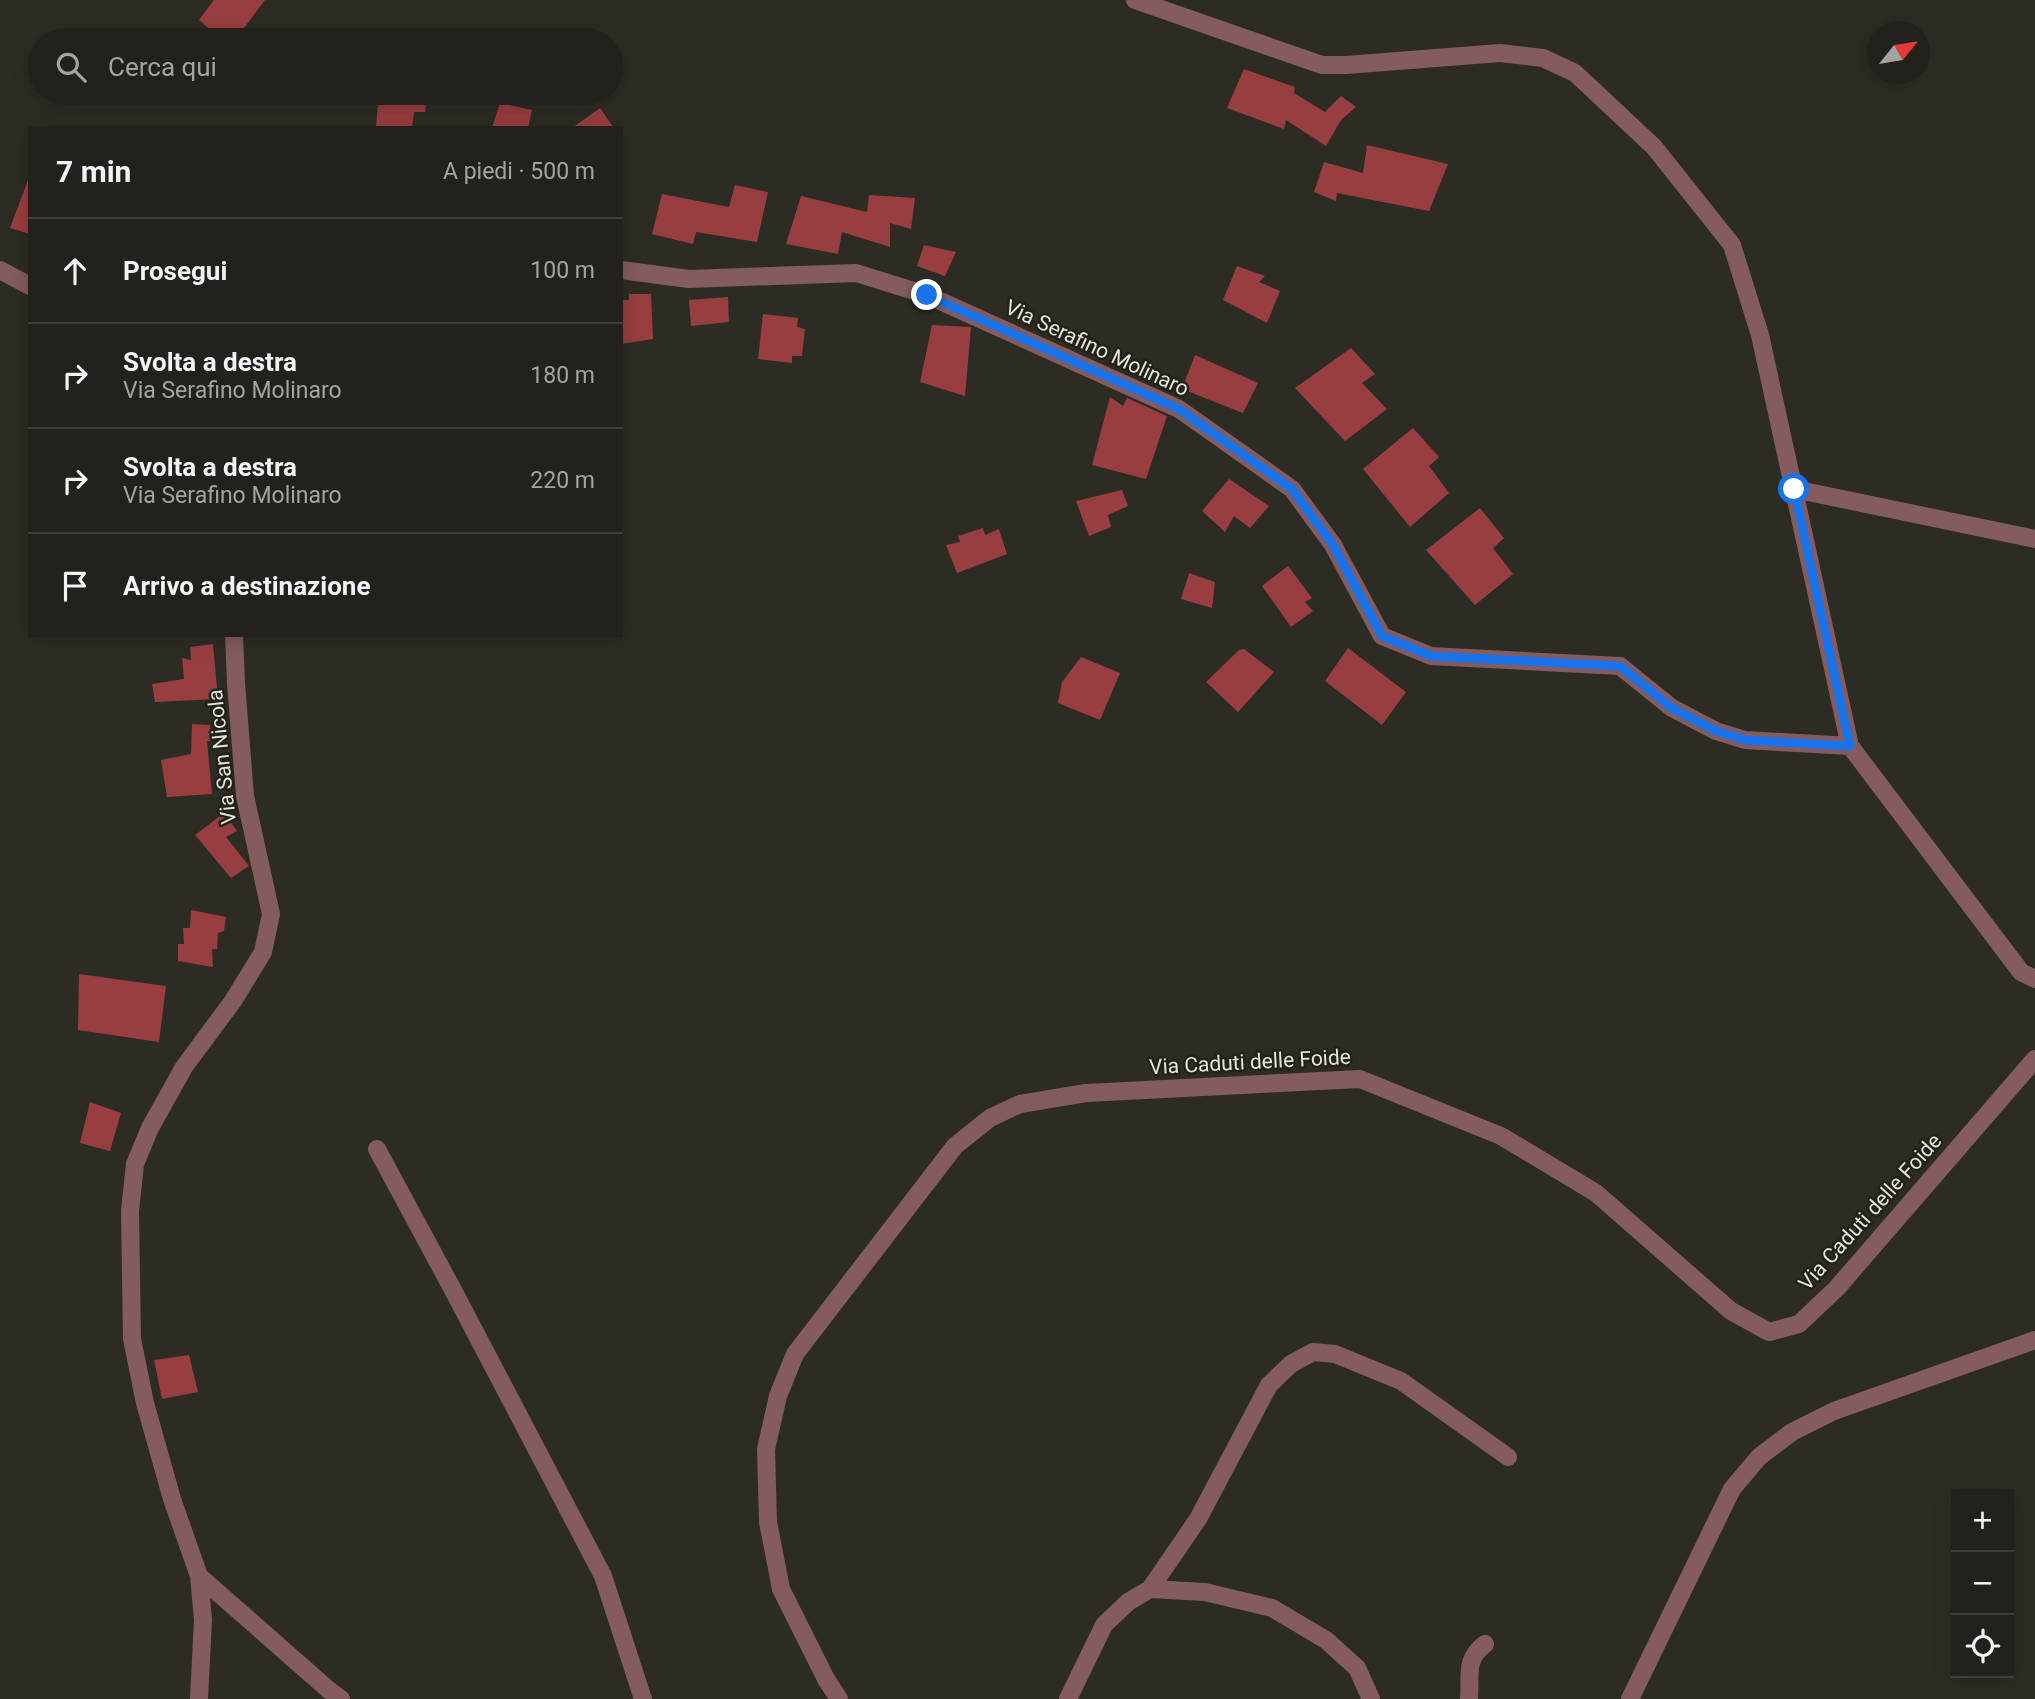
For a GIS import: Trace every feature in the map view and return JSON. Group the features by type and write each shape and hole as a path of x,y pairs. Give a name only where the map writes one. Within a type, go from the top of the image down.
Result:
{"street":[{"path":"1135,0 1322,65 1500,53 1543,58 1575,72 1654,147 1732,245 1760,335 1850,746 2021,972 2035,979"},
{"path":"0,270 28,285"},
{"name":"Via Serafino Molinaro","path":"623,270 690,279 856,273 927,295 1179,409 1292,489 1333,545 1382,636 1431,656 1620,666 1672,708 1716,731 1745,740 1850,746"},
{"path":"1794,489 2035,539"},
{"name":"Via San Nicola","path":"199,1576 172,1500 145,1403 132,1339 130,1211 135,1164 150,1128 184,1067 233,1001 263,952 271,914 245,796 234,637"},
{"name":"Via Caduti delle Foide","path":"839,1699 780,1589 768,1522 766,1449 778,1396 795,1354 955,1146 990,1118 1020,1104 1086,1093 1360,1079 1501,1136 1596,1194 1731,1311 1769,1332 1799,1324 1837,1288 2035,1059"},
{"path":"377,1149 603,1576 643,1699"},
{"path":"1630,1699 1732,1489 1759,1457 1792,1432 1834,1411 2035,1340"},
{"path":"1068,1699 1104,1625 1128,1602 1150,1589 1198,1519 1269,1385 1291,1364 1313,1352 1335,1354 1401,1381 1508,1457"},
{"path":"199,1576 203,1620 199,1699"},
{"path":"199,1576 341,1699"},
{"path":"1150,1589 1205,1592 1272,1608 1325,1640 1357,1668 1371,1699"},
{"path":"1469,1699 1469,1667 1476,1651 1485,1644"}],"building":[{"path":"214,0 265,0 244,28 208,28 199,20"},
{"path":"1244,69 1295,87 1294,93 1325,112 1341,96 1356,107 1341,120 1326,146 1286,120 1284,129 1227,108"},
{"path":"378,105 426,105 425,112 414,112 412,126 376,126"},
{"path":"499,105 532,110 528,126 493,126"},
{"path":"600,108 613,126 575,126"},
{"path":"1367,145 1448,164 1429,211 1337,193 1336,201 1314,192 1324,162 1363,173"},
{"path":"28,180 28,233 10,228"},
{"path":"735,185 768,192 757,242 696,232 693,244 652,234 662,194 729,207"},
{"path":"869,195 915,198 911,229 890,223 890,247 842,232 838,254 786,244 801,196 867,212"},
{"path":"924,245 956,252 945,276 917,266"},
{"path":"1237,266 1265,276 1259,282 1280,291 1267,323 1223,300"},
{"path":"629,294 651,294 653,339 623,344 623,300 629,300"},
{"path":"728,297 729,322 691,326 689,300"},
{"path":"763,314 798,318 797,327 805,329 802,356 792,356 792,363 758,359"},
{"path":"932,325 971,327 965,396 920,382"},
{"path":"1351,348 1375,374 1362,383 1387,409 1345,441 1295,388"},
{"path":"1195,355 1258,383 1243,413 1182,389"},
{"path":"1110,397 1123,406 1127,398 1167,416 1146,479 1092,465"},
{"path":"1413,428 1439,457 1429,466 1449,493 1410,527 1363,469"},
{"path":"1229,479 1269,506 1250,528 1234,516 1225,532 1202,511"},
{"path":"1122,490 1128,506 1108,515 1111,527 1089,536 1076,501"},
{"path":"1480,508 1504,538 1493,548 1513,574 1475,605 1426,550"},
{"path":"983,528 985,535 999,529 1007,554 957,573 946,545 960,542 958,536"},
{"path":"1288,566 1312,598 1305,602 1313,611 1291,627 1262,586"},
{"path":"1189,573 1215,582 1212,608 1181,599"},
{"path":"213,644 218,699 155,702 152,684 184,679 182,658 191,660 190,647"},
{"path":"1348,648 1406,692 1382,725 1325,681"},
{"path":"1244,649 1274,672 1238,712 1206,682 1239,650"},
{"path":"1081,657 1120,673 1100,720 1058,703 1062,682"},
{"path":"192,724 210,725 212,741 207,741 212,794 167,797 161,760 191,754"},
{"path":"224,813 237,831 226,837 249,866 231,878 195,835"},
{"path":"191,910 226,917 224,931 218,933 217,949 212,949 213,967 178,961 178,944 184,944 183,928 190,928"},
{"path":"79,974 166,986 159,1042 78,1030"},
{"path":"90,1102 121,1113 110,1151 80,1143"},
{"path":"189,1355 198,1392 162,1399 154,1360"}],"route":[{"path":"927,295 1179,409 1292,489 1333,545 1382,636 1431,656 1620,666 1672,708 1716,731 1745,740 1850,746 1794,489"}]}
